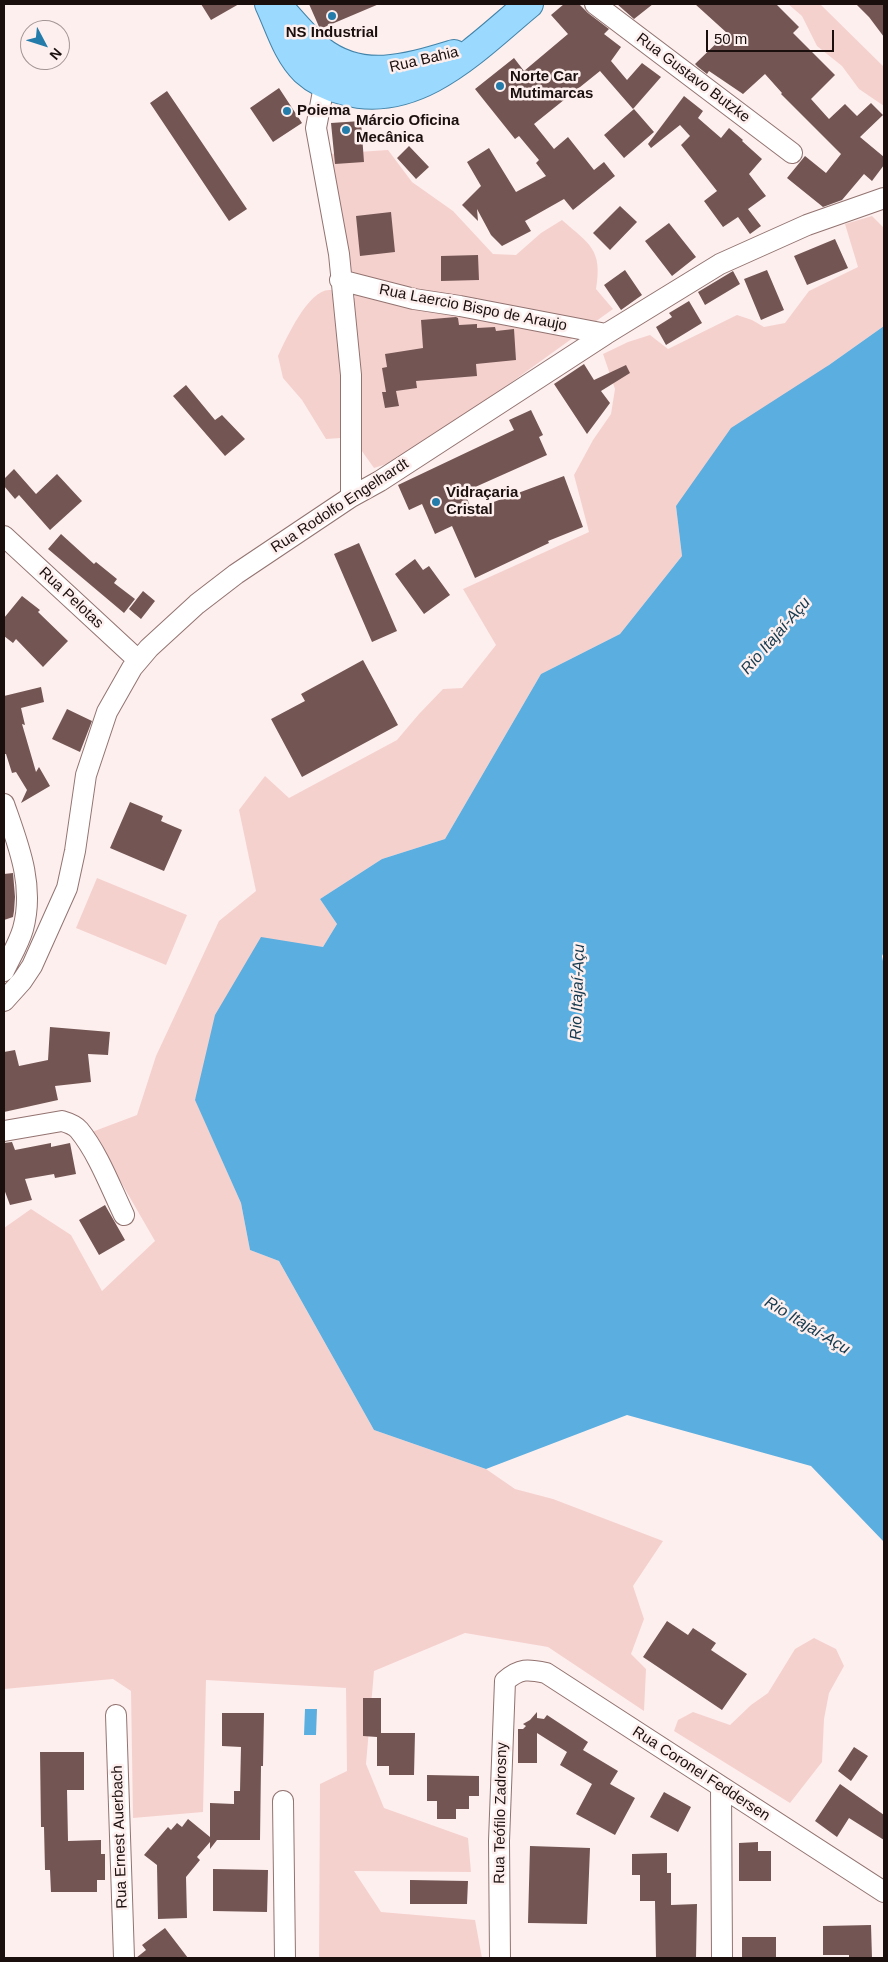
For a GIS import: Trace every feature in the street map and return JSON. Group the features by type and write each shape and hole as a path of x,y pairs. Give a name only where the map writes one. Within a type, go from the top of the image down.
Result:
{"main road":[{"name":"Rua Bahia","path":"269,4 294,55 304,70 324,86 352,93 371,94 395,93 422,84 441,74 529,4"},
{"name":"Rua Bahia","path":"276,4 311,42 334,58 360,69 391,70 423,63 477,47"},
{"path":"311,42 324,86 360,69"}],"street":[{"name":"Rua Gustavo Butzke","path":"595,4 792,153"},
{"path":"324,86 316,128 338,254 350,375 351,497"},
{"name":"Rua Rodolfo Engelhardt","path":"4,1001 22,981 32,966 67,888 75,851 86,775 107,712 138,660 197,604 236,574 351,497 606,334 720,264 807,225 884,198"},
{"name":"Rua Laercio Bispo de Araujo","path":"340,280 414,299 606,334"},
{"name":"Rua Pelotas","path":"5,544 138,660"},
{"path":"4,804 24,864 27,894 23,929 4,971"},
{"path":"4,1131 62,1121 71,1124 79,1130 95,1156 124,1215"},
{"name":"Rua Coronel Feddersen","path":"514,1673 529,1669 546,1673 884,1892"},
{"name":"Rua Teófilo Zadrosny","path":"500,1958 498,1841 502,1724 505,1681 514,1673"},
{"name":"Rua Ernest Auerbach","path":"116,1715 124,1958"},
{"path":"721,1787 722,1958"},
{"path":"283,1801 285,1958"}],"shaded area":[{"path":"788,4 820,4 884,67 884,106 859,89 842,66 817,46 802,16"},
{"path":"388,150 412,182 453,211 493,254 516,255 541,233 562,220 592,248 597,265 596,289 613,309 448,428 393,462 374,468 359,447 355,437 326,439 302,400 283,378 278,356 299,317 313,298 321,292 332,290 355,298 328,154"},
{"path":"872,216 884,228 884,326 829,365 676,506 682,556 620,634 541,674 445,839 382,859 320,899 337,924 323,947 195,1099 241,1203 250,1250 279,1261 374,1430 486,1469 515,1489 553,1499 663,1541 633,1586 644,1619 631,1654 646,1669 644,1711 548,1647 465,1633 374,1671 366,1764 384,1808 468,1838 471,1872 354,1871 381,1912 475,1920 482,1958 319,1958 320,1784 347,1771 346,1688 206,1680 203,1812 133,1818 131,1691 113,1679 4,1689 4,1228 31,1209 71,1235 102,1291 155,1241 92,1132 137,1115 156,1056 219,921 256,891 239,810 265,776 289,798 397,740 443,689 462,688 496,645 463,589 589,532 574,475 593,440 611,414 615,389 603,354 628,342 650,335 668,349 737,315 752,320 764,327 785,323 809,291 858,267 845,224"},
{"path":"97,878 187,915 166,965 76,928"},
{"path":"814,1638 836,1649 844,1666 829,1693 824,1719 822,1762 790,1803 674,1731 678,1720 693,1712 730,1725 751,1705 768,1693 795,1649"}],"water":[{"name":"Rio Itajaí-Açu","path":"884,326 884,952 882,956 884,966 884,1542 811,1466 627,1415 486,1469 374,1430 279,1261 250,1250 241,1203 195,1100 215,1015 261,937 323,947 337,924 320,899 382,859 445,839 541,674 620,634 682,556 676,506 731,428 829,365"},
{"path":"305,1709 317,1709 316,1735 304,1735"}],"building":[{"path":"201,4 239,4 211,20"},
{"name":"NS Industrial","path":"309,4 379,4 320,29"},
{"path":"564,4 579,4 609,29 604,34 621,47 611,61 627,80 642,63 661,77 633,109 600,71 534,124 554,149 568,137 594,170 604,162 615,176 573,210 564,199 525,221 531,231 502,246 491,235 477,209 478,221 462,205 481,186 467,162 489,148 516,192 546,176 536,163 539,160 519,136 515,139 475,89 514,58 524,71 568,34 551,15"},
{"path":"617,4 653,4 634,19"},
{"path":"695,4 776,4 799,27 793,33 835,75 811,99 829,119 845,104 857,116 871,103 883,115 860,137 884,157 884,165 872,181 864,174 842,200 823,207 787,178 805,156 826,173 841,154 781,94 765,74 743,94 709,71 707,74 695,64 727,33"},
{"path":"856,4 884,4 884,37 869,17"},
{"path":"279,88 302,123 273,142 250,108"},
{"path":"167,91 247,209 229,221 150,103"},
{"path":"684,96 703,111 698,118 721,138 729,128 762,159 749,174 766,196 748,209 761,226 750,234 738,217 723,227 704,201 717,191 681,145 690,136 680,125 651,148 648,144"},
{"path":"634,109 654,132 624,158 604,135"},
{"path":"361,121 364,162 335,164 331,123"},
{"path":"409,146 429,167 416,179 397,158"},
{"path":"620,206 637,222 610,250 593,233"},
{"path":"391,212 395,252 360,256 356,216"},
{"path":"669,223 696,257 672,276 645,241"},
{"path":"835,239 848,268 807,285 794,256"},
{"path":"478,255 479,280 441,281 441,256"},
{"path":"625,270 642,295 621,310 604,285"},
{"path":"767,270 784,310 761,320 744,279"},
{"path":"733,271 740,284 705,305 698,292"},
{"path":"689,301 702,323 666,345 656,327 672,317 669,313"},
{"path":"458,318 459,325 477,324 477,328 495,327 496,331 514,329 516,360 476,364 477,376 416,381 417,388 396,391 399,406 385,408 382,392 386,392 382,368 387,367 385,354 423,348 421,320"},
{"path":"584,364 594,380 626,365 630,373 601,391 610,403 587,434 554,384"},
{"path":"186,385 215,420 222,415 245,439 225,456 173,396"},
{"path":"531,410 543,435 539,437 547,455 464,492 472,510 564,476 583,527 548,541 549,543 475,578 452,526 435,534 422,504 409,510 398,485 514,430 509,420"},
{"path":"14,469 36,494 57,474 82,501 50,530 19,495 15,499 4,486 4,479"},
{"path":"61,534 94,564 96,562 117,579 114,583 135,599 124,613 48,549"},
{"path":"359,543 397,631 372,642 334,554"},
{"path":"415,559 423,570 429,566 450,595 424,614 395,574"},
{"path":"143,591 155,601 141,619 129,609"},
{"path":"22,596 40,610 38,612 68,641 43,667 16,639 13,643 4,636 4,618"},
{"path":"363,660 398,725 302,777 271,719 305,701 301,694"},
{"path":"41,687 44,702 21,708 25,725 22,724 36,772 39,767 50,786 21,803 27,790 16,772 12,773 6,754 4,754 4,696"},
{"path":"67,709 92,721 80,752 52,739"},
{"path":"130,802 163,816 161,821 182,830 164,871 110,848"},
{"path":"13,873 15,897 13,917 4,920 4,874"},
{"path":"50,1027 110,1032 108,1055 88,1054 91,1082 55,1086 58,1100 4,1112 4,1052 15,1050 19,1066 48,1060"},
{"path":"12,1142 15,1150 51,1143 51,1147 70,1143 76,1174 55,1178 54,1174 25,1179 32,1200 10,1205 4,1189 4,1143"},
{"path":"105,1205 125,1240 99,1255 79,1220"},
{"path":"667,1621 688,1635 693,1628 716,1643 711,1650 747,1674 722,1710 643,1657"},
{"path":"363,1698 381,1698 381,1733 415,1733 414,1775 389,1775 389,1766 377,1766 377,1737 363,1736"},
{"path":"537,1712 537,1718 544,1719 547,1715 588,1742 583,1750 618,1771 610,1784 635,1798 615,1835 576,1814 592,1784 560,1765 567,1752 537,1733 537,1763 518,1763 518,1729 523,1729 526,1726 523,1724 530,1720"},
{"path":"222,1713 264,1713 260,1840 217,1840 210,1849 210,1842 197,1857 200,1860 186,1877 187,1918 158,1919 157,1865 144,1855 168,1827 171,1830 177,1823 182,1827 188,1819 210,1837 210,1803 234,1804 234,1791 240,1791 241,1747 222,1746"},
{"path":"854,1747 868,1756 851,1781 838,1771"},
{"path":"40,1752 84,1752 84,1790 67,1790 68,1841 101,1840 101,1854 105,1854 105,1880 97,1880 97,1892 51,1892 50,1870 45,1870 44,1827 41,1827"},
{"path":"427,1775 479,1776 479,1796 469,1796 469,1809 456,1809 456,1819 437,1819 437,1801 427,1801"},
{"path":"840,1784 884,1815 884,1840 849,1818 837,1837 815,1821"},
{"path":"664,1792 691,1807 678,1832 650,1817"},
{"path":"758,1842 758,1851 771,1851 771,1881 739,1881 739,1843"},
{"path":"530,1846 590,1848 587,1924 528,1923"},
{"path":"667,1853 667,1873 671,1873 671,1905 697,1904 696,1958 656,1958 655,1901 640,1901 640,1875 632,1875 632,1854"},
{"path":"213,1869 268,1870 267,1912 213,1911"},
{"path":"410,1880 468,1881 467,1904 410,1904"},
{"path":"871,1925 872,1958 849,1958 849,1955 823,1955 823,1926"},
{"path":"165,1928 188,1958 136,1958 146,1950 142,1945"},
{"path":"742,1937 776,1937 776,1958 742,1958"}],"place":[{"name":"NS Industrial","path":"332,16"},
{"name":"Norte Car Mutimarcas","path":"500,86"},
{"name":"Poiema","path":"287,111"},
{"name":"Márcio Oficina Mecânica","path":"346,130"},
{"name":"Vidraçaria Cristal","path":"436,502"}]}
